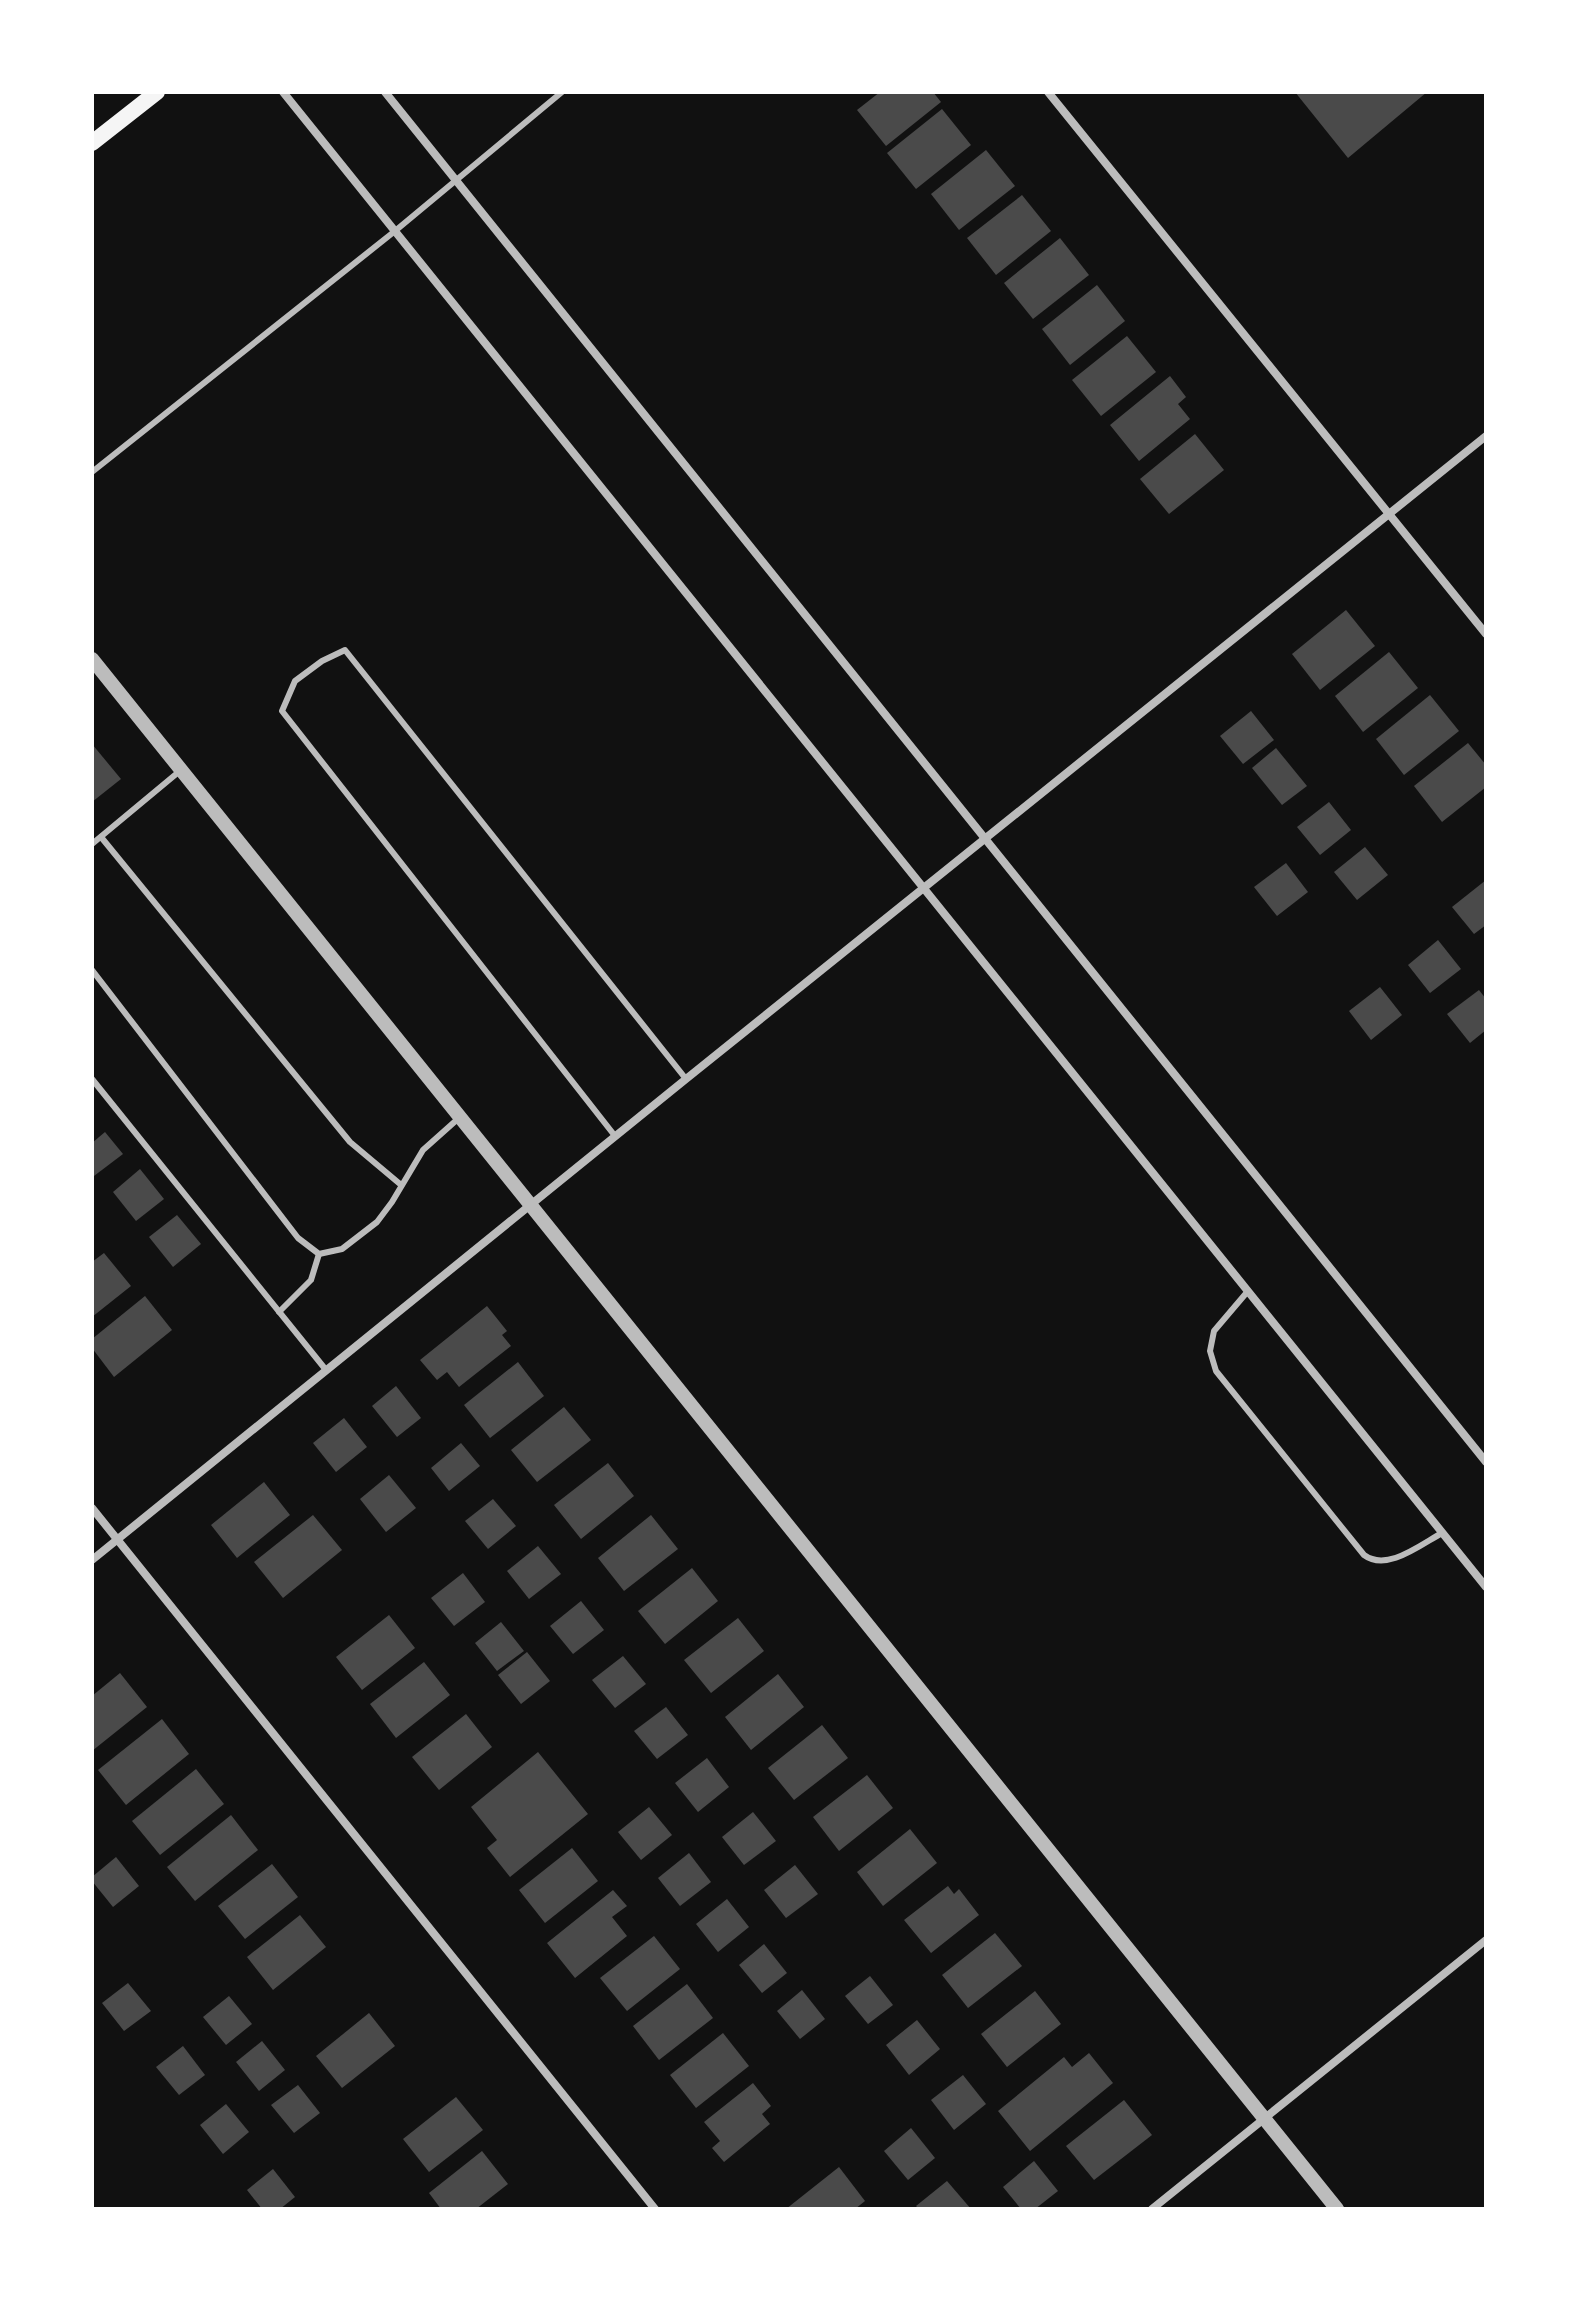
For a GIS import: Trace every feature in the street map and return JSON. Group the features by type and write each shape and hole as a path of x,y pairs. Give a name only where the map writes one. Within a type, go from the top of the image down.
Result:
{"main road":[{"path":"92,143 157,92"}],"street":[{"path":"283,92 1486,1587"},
{"path":"385,92 1486,1462"},
{"path":"1048,92 1486,634"},
{"path":"92,1560 1486,436"},
{"path":"92,659 1337,2209"},
{"path":"92,1508 655,2209"},
{"path":"1152,2209 1486,1940"}],"lane":[{"path":"92,472 395,231 562,92"},
{"path":"615,1136 282,711 295,681 322,661 345,650 686,1079"},
{"path":"92,844 181,770"},
{"path":"101,837 350,1142 400,1184"},
{"path":"92,970 298,1238 319,1254 342,1249 377,1222 423,1150 460,1117"},
{"path":"92,1079 326,1370"},
{"path":"279,1312 311,1280 319,1254"},
{"path":"1248,1291 1214,1331 1210,1351 1216,1371 1364,1555 1373,1561 1390,1560 1442,1533"}],"building":[{"path":"880,92 933,92 941,102 886,146 857,110"},
{"path":"1295,92 1427,92 1348,158"},
{"path":"942,109 971,145 916,189 887,153"},
{"path":"986,150 1015,186 959,230 931,194"},
{"path":"1022,195 1051,231 996,275 967,238"},
{"path":"1060,238 1089,275 1033,319 1004,283"},
{"path":"1097,285 1125,321 1070,365 1042,329"},
{"path":"1127,336 1156,372 1101,416 1072,380"},
{"path":"1170,376 1186,397 1178,404 1190,419 1139,461 1110,425"},
{"path":"1195,434 1224,470 1169,514 1140,479"},
{"path":"1346,610 1375,646 1320,690 1292,654"},
{"path":"1389,652 1418,688 1363,732 1335,696"},
{"path":"1430,695 1459,731 1404,775 1376,739"},
{"path":"1251,711 1274,740 1243,764 1220,736"},
{"path":"1468,743 1486,765 1486,787 1442,822 1414,786"},
{"path":"92,744 121,779 92,802"},
{"path":"1276,748 1307,786 1282,805 1252,768"},
{"path":"1329,802 1351,830 1320,855 1297,827"},
{"path":"1365,847 1388,875 1357,900 1334,872"},
{"path":"1286,863 1308,892 1277,916 1254,887"},
{"path":"1486,880 1486,925 1474,934 1452,907"},
{"path":"1438,940 1461,969 1430,993 1408,965"},
{"path":"1380,987 1402,1015 1371,1040 1349,1011"},
{"path":"1479,990 1486,999 1486,1030 1470,1043 1447,1014"},
{"path":"105,1132 123,1154 94,1176 92,1143"},
{"path":"140,1169 164,1199 136,1221 113,1192"},
{"path":"177,1215 201,1244 173,1267 149,1237"},
{"path":"104,1253 131,1286 92,1317 92,1262"},
{"path":"145,1296 172,1330 114,1377 92,1348 92,1339"},
{"path":"487,1306 507,1331 502,1335 511,1346 459,1387 447,1372 437,1380 420,1360"},
{"path":"518,1362 544,1396 490,1438 464,1405"},
{"path":"396,1386 421,1418 397,1437 372,1406"},
{"path":"564,1407 591,1440 537,1482 511,1450"},
{"path":"344,1418 367,1447 336,1472 313,1443"},
{"path":"461,1443 480,1466 449,1491 431,1468"},
{"path":"608,1463 634,1496 581,1539 554,1505"},
{"path":"389,1475 416,1508 386,1532 360,1499"},
{"path":"264,1482 290,1515 237,1558 211,1525"},
{"path":"493,1499 516,1526 488,1549 465,1521"},
{"path":"313,1515 342,1550 283,1598 254,1562"},
{"path":"651,1515 678,1549 624,1591 598,1558"},
{"path":"538,1546 561,1574 529,1599 507,1571"},
{"path":"692,1568 718,1601 665,1644 638,1611"},
{"path":"463,1573 485,1602 454,1626 431,1598"},
{"path":"581,1601 604,1630 573,1654 550,1626"},
{"path":"389,1615 415,1648 362,1690 336,1657"},
{"path":"738,1618 764,1651 711,1693 684,1660"},
{"path":"501,1622 524,1651 497,1671 475,1643"},
{"path":"527,1652 550,1681 521,1704 498,1675"},
{"path":"623,1656 646,1684 615,1708 592,1680"},
{"path":"424,1662 450,1695 396,1738 370,1704"},
{"path":"120,1673 147,1707 92,1751 92,1696"},
{"path":"778,1674 804,1707 751,1750 725,1717"},
{"path":"666,1707 688,1735 657,1759 634,1731"},
{"path":"466,1714 492,1747 439,1790 412,1757"},
{"path":"162,1719 189,1754 126,1805 98,1770"},
{"path":"822,1725 848,1758 794,1800 768,1768"},
{"path":"538,1752 588,1814 510,1877 487,1848 497,1840 471,1807"},
{"path":"707,1758 729,1787 698,1812 675,1783"},
{"path":"196,1769 224,1804 160,1855 132,1821"},
{"path":"867,1775 893,1808 839,1851 813,1817"},
{"path":"649,1807 672,1835 641,1860 618,1832"},
{"path":"753,1812 776,1841 744,1865 722,1837"},
{"path":"231,1815 258,1850 195,1901 167,1867"},
{"path":"910,1829 937,1863 883,1906 857,1872"},
{"path":"572,1848 598,1881 545,1923 519,1890"},
{"path":"689,1853 711,1882 680,1906 658,1878"},
{"path":"116,1857 139,1886 113,1907 92,1877"},
{"path":"272,1864 298,1897 245,1939 218,1906"},
{"path":"795,1865 818,1894 786,1918 764,1890"},
{"path":"948,1886 954,1894 959,1889 979,1915 931,1953 904,1920"},
{"path":"613,1890 627,1906 612,1917 627,1936 575,1978 547,1943"},
{"path":"727,1899 749,1927 718,1952 696,1924"},
{"path":"300,1915 326,1947 273,1990 247,1957"},
{"path":"995,1933 1022,1966 968,2008 942,1975"},
{"path":"654,1936 680,1969 627,2011 600,1978"},
{"path":"764,1944 787,1973 762,1993 739,1965"},
{"path":"870,1976 893,2005 868,2024 845,1996"},
{"path":"128,1983 151,2011 124,2031 102,2003"},
{"path":"687,1984 713,2018 659,2060 633,2026"},
{"path":"802,1990 825,2019 800,2039 777,2011"},
{"path":"1035,1991 1061,2024 1007,2067 981,2034"},
{"path":"229,1996 252,2024 226,2045 203,2017"},
{"path":"369,2013 395,2046 342,2088 316,2056"},
{"path":"917,2020 940,2049 909,2075 886,2045"},
{"path":"723,2033 749,2066 696,2108 670,2075"},
{"path":"262,2041 285,2070 259,2091 236,2062"},
{"path":"183,2046 205,2075 179,2095 156,2067"},
{"path":"1089,2053 1113,2083 1030,2151 998,2111 1064,2057 1072,2067"},
{"path":"963,2075 986,2104 954,2130 931,2100"},
{"path":"753,2083 771,2106 762,2114 770,2124 724,2162 712,2148 720,2141 704,2122"},
{"path":"298,2085 320,2113 294,2133 271,2105"},
{"path":"456,2097 483,2130 429,2172 403,2139"},
{"path":"1124,2100 1152,2135 1094,2180 1066,2146"},
{"path":"226,2104 249,2132 223,2154 200,2125"},
{"path":"911,2128 935,2158 908,2180 884,2151"},
{"path":"482,2151 508,2184 476,2209 441,2209 429,2193"},
{"path":"1034,2161 1058,2191 1035,2209 1021,2209 1003,2187"},
{"path":"839,2167 865,2201 855,2209 786,2209"},
{"path":"273,2169 295,2197 280,2209 262,2209 247,2190"},
{"path":"947,2181 971,2209 919,2209 916,2206"}]}
